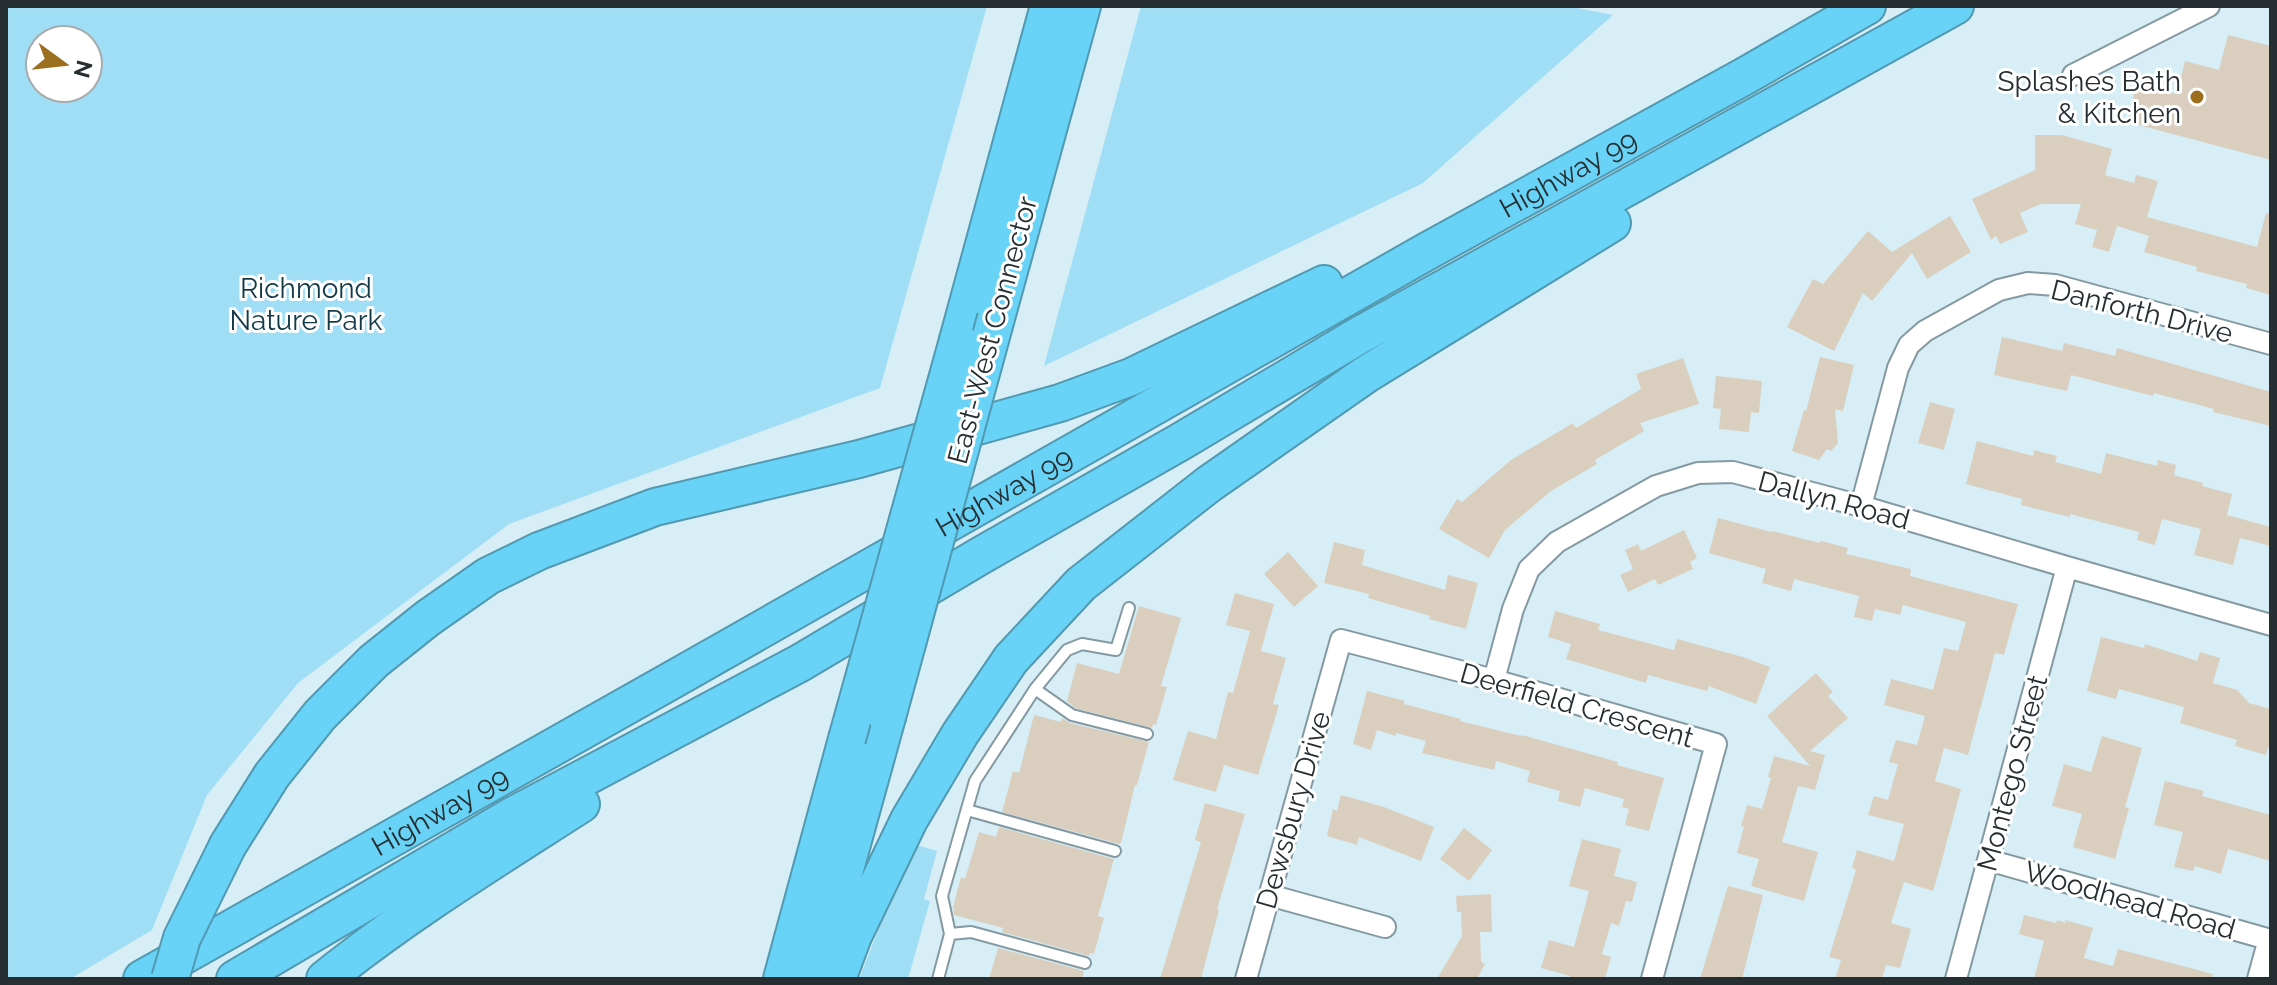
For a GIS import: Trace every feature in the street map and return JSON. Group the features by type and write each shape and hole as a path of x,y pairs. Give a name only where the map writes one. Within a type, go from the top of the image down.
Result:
{"highway":[{"name":"East-West Connector","path":"782,979 1049,6"},
{"name":"East-West Connector","path":"815,979 1082,6"},
{"name":"Highway 99","path":"142,979 1424,253 1867,6"},
{"name":"Highway 99","path":"235,979 512,816 800,663 1358,336 1955,6"},
{"path":"837,979 853,936 909,820 960,734 1011,659 1081,584 1209,484 1365,375 1964,6"},
{"path":"170,979 182,938 228,845 272,775 320,715 374,661 488,576 539,551 655,507 859,459 980,426 1060,403 1131,377 1745,76"},
{"path":"325,979 372,941 454,885 800,663"},
{"path":"765,979 779,932 830,800"}],"street":[{"path":"2073,75 2209,6"},
{"name":"Danforth Drive","path":"1861,506 1898,368 1909,345 1925,331 1999,290 2028,283 2055,285 2271,344"},
{"name":"Dallyn Road","path":"1494,680 1513,609 1529,569 1557,542 1656,486 1698,473 1733,472 2271,625"},
{"name":"Montego Street","path":"1956,979 2067,567"},
{"name":"Deerfield Crescent","path":"1341,640 1716,744 1652,979"},
{"name":"Dewsbury Drive","path":"1246,979 1341,640"},
{"name":"Woodhead Road","path":"1988,860 2270,939"},
{"path":"1269,895 1385,927"},
{"path":"2258,979 2270,939"}],"lane":[{"path":"938,979 950,934 942,896 975,781 1035,689 1067,650 1082,644 1116,650 1129,608"},
{"path":"1035,689 1072,715 1147,734"},
{"path":"967,810 1115,851"},
{"path":"950,934 971,932 1085,963"}],"green space":[{"name":"Richmond Nature Park","path":"6,6 987,6 880,388 509,524 298,683 207,795 152,930 70,979 6,979"},
{"path":"1141,6 1567,6 1613,15 1423,183 1044,366"},
{"path":"916,845 937,851 924,899 930,901 908,979 859,979 881,923"}],"building":[{"path":"2228,35 2271,46 2271,160 2127,122 2137,83 2177,94 2185,61 2219,70"},
{"path":"2035,135 2062,135 2112,149 2105,175 2134,183 2136,175 2158,181 2147,217 2257,247 2266,213 2271,214 2271,295 2246,288 2247,284 2196,271 2197,267 2144,252 2149,236 2117,226 2109,252 2092,247 2097,230 2075,224 2081,204 2041,204 2020,213 2028,232 2000,244 1996,236 1991,240 1972,199 2035,170"},
{"path":"1950,216 1971,252 1927,279 1912,253 1872,301 1863,293 1834,351 1787,327 1813,279 1823,284 1868,231 1892,252"},
{"path":"2002,337 2062,351 2064,343 2115,356 2117,348 2271,392 2271,426 2154,393 2153,396 2071,375 2067,391 1994,375"},
{"path":"1820,357 1854,365 1843,411 1835,409 1838,443 1831,451 1827,449 1819,460 1792,451"},
{"path":"1683,358 1699,404 1640,423 1644,431 1551,491 1505,530 1489,558 1439,529 1457,499 1462,502 1511,460 1573,423 1576,428 1641,389 1636,374"},
{"path":"1716,376 1762,381 1759,413 1751,412 1749,432 1719,429 1721,409 1713,408"},
{"path":"1930,402 1955,409 1944,450 1918,443"},
{"path":"1977,441 2033,456 2034,450 2057,456 2055,462 2101,474 2106,453 2157,466 2158,460 2176,465 2174,475 2232,494 2227,515 2271,527 2271,546 2240,538 2233,565 2194,555 2201,529 2162,519 2155,545 2137,540 2139,532 2021,505 2022,499 1966,484"},
{"path":"1718,518 1848,548 1846,554 1911,569 1910,576 2018,604 2004,655 1995,653 1968,755 1944,748 1935,781 1961,789 1939,871 1933,891 1904,882 1891,923 1911,929 1900,968 1886,965 1882,979 1835,979 1841,960 1829,957 1856,870 1852,868 1857,850 1894,861 1904,824 1868,815 1874,796 1888,800 1898,764 1889,762 1896,740 1917,745 1925,716 1884,705 1891,679 1933,690 1944,648 1958,651 1966,622 1903,605 1900,615 1875,609 1872,621 1854,617 1859,596 1794,579 1791,591 1762,583 1766,569 1709,553"},
{"path":"1684,530 1697,558 1690,562 1693,569 1658,585 1655,579 1628,592 1620,575 1633,569 1625,550 1638,544 1641,551"},
{"path":"1334,542 1365,550 1362,565 1445,590 1448,575 1478,583 1466,629 1368,598 1369,594 1324,583"},
{"path":"1288,552 1318,586 1294,607 1264,574"},
{"path":"1235,593 1274,604 1261,651 1286,658 1273,704 1279,705 1258,775 1224,765 1216,792 1173,780 1188,731 1216,739 1228,692 1233,693 1250,631 1226,625"},
{"path":"1139,606 1181,618 1161,686 1167,687 1156,725 1153,724 1152,728 1075,708 1067,701 1077,663 1119,674"},
{"path":"1555,611 1600,624 1598,630 1674,650 1677,639 1770,667 1756,704 1709,686 1707,691 1648,675 1646,683 1566,659 1571,644 1548,637"},
{"path":"2101,637 2144,648 2145,644 2197,661 2200,652 2220,658 2213,683 2237,690 2249,703 2271,709 2271,748 2268,747 2266,755 2235,746 2237,740 2180,723 2184,707 2119,689 2116,699 2087,691"},
{"path":"1816,673 1833,692 1828,696 1848,718 1810,751 1825,755 1815,790 1798,786 1782,842 1818,852 1804,901 1751,886 1759,859 1737,853 1747,805 1762,809 1774,756 1810,766 1767,716"},
{"path":"1367,691 1460,721 1522,735 1664,778 1649,831 1625,825 1629,809 1622,807 1624,799 1585,788 1580,807 1558,801 1560,791 1527,782 1530,771 1496,761 1494,770 1422,753 1426,741 1377,730 1371,750 1353,744"},
{"path":"1034,715 1061,722 1062,718 1070,723 1149,742 1121,843 1002,812 1013,771 1019,773"},
{"path":"2102,736 2142,748 2125,807 2129,808 2115,859 2073,847 2082,814 2052,806 2064,764 2091,772"},
{"path":"2165,781 2204,791 2202,796 2271,815 2271,861 2228,849 2221,874 2195,866 2193,871 2174,867 2183,832 2154,825"},
{"path":"1341,795 1384,807 1434,827 1421,861 1359,837 1357,845 1327,836 1333,809 1337,811"},
{"path":"1205,803 1245,814 1217,909 1201,979 1160,979 1201,842 1195,840"},
{"path":"999,827 1114,859 1098,916 1104,918 1094,954 1090,953 1089,956 1002,932 1003,928 954,915 953,907 961,877 965,879 979,832 996,837"},
{"path":"1464,828 1492,850 1469,881 1440,859"},
{"path":"1582,839 1621,849 1614,876 1637,882 1632,902 1626,901 1619,926 1611,923 1602,954 1611,957 1605,979 1569,979 1570,976 1541,968 1549,940 1574,947 1589,891 1569,886"},
{"path":"1728,886 1763,895 1742,979 1700,979"},
{"path":"1491,894 1492,932 1480,932 1481,962 1485,964 1477,979 1437,979 1462,936 1461,912 1457,912 1456,896"},
{"path":"2024,915 2056,923 2057,920 2066,923 2065,920 2093,928 2084,958 2113,966 2118,949 2213,974 2212,979 2034,979 2044,941 2019,934"},
{"path":"998,948 1084,971 1082,979 989,979"}],"place":[{"name":"Splashes Bath & Kitchen","path":"2197,97"}]}
